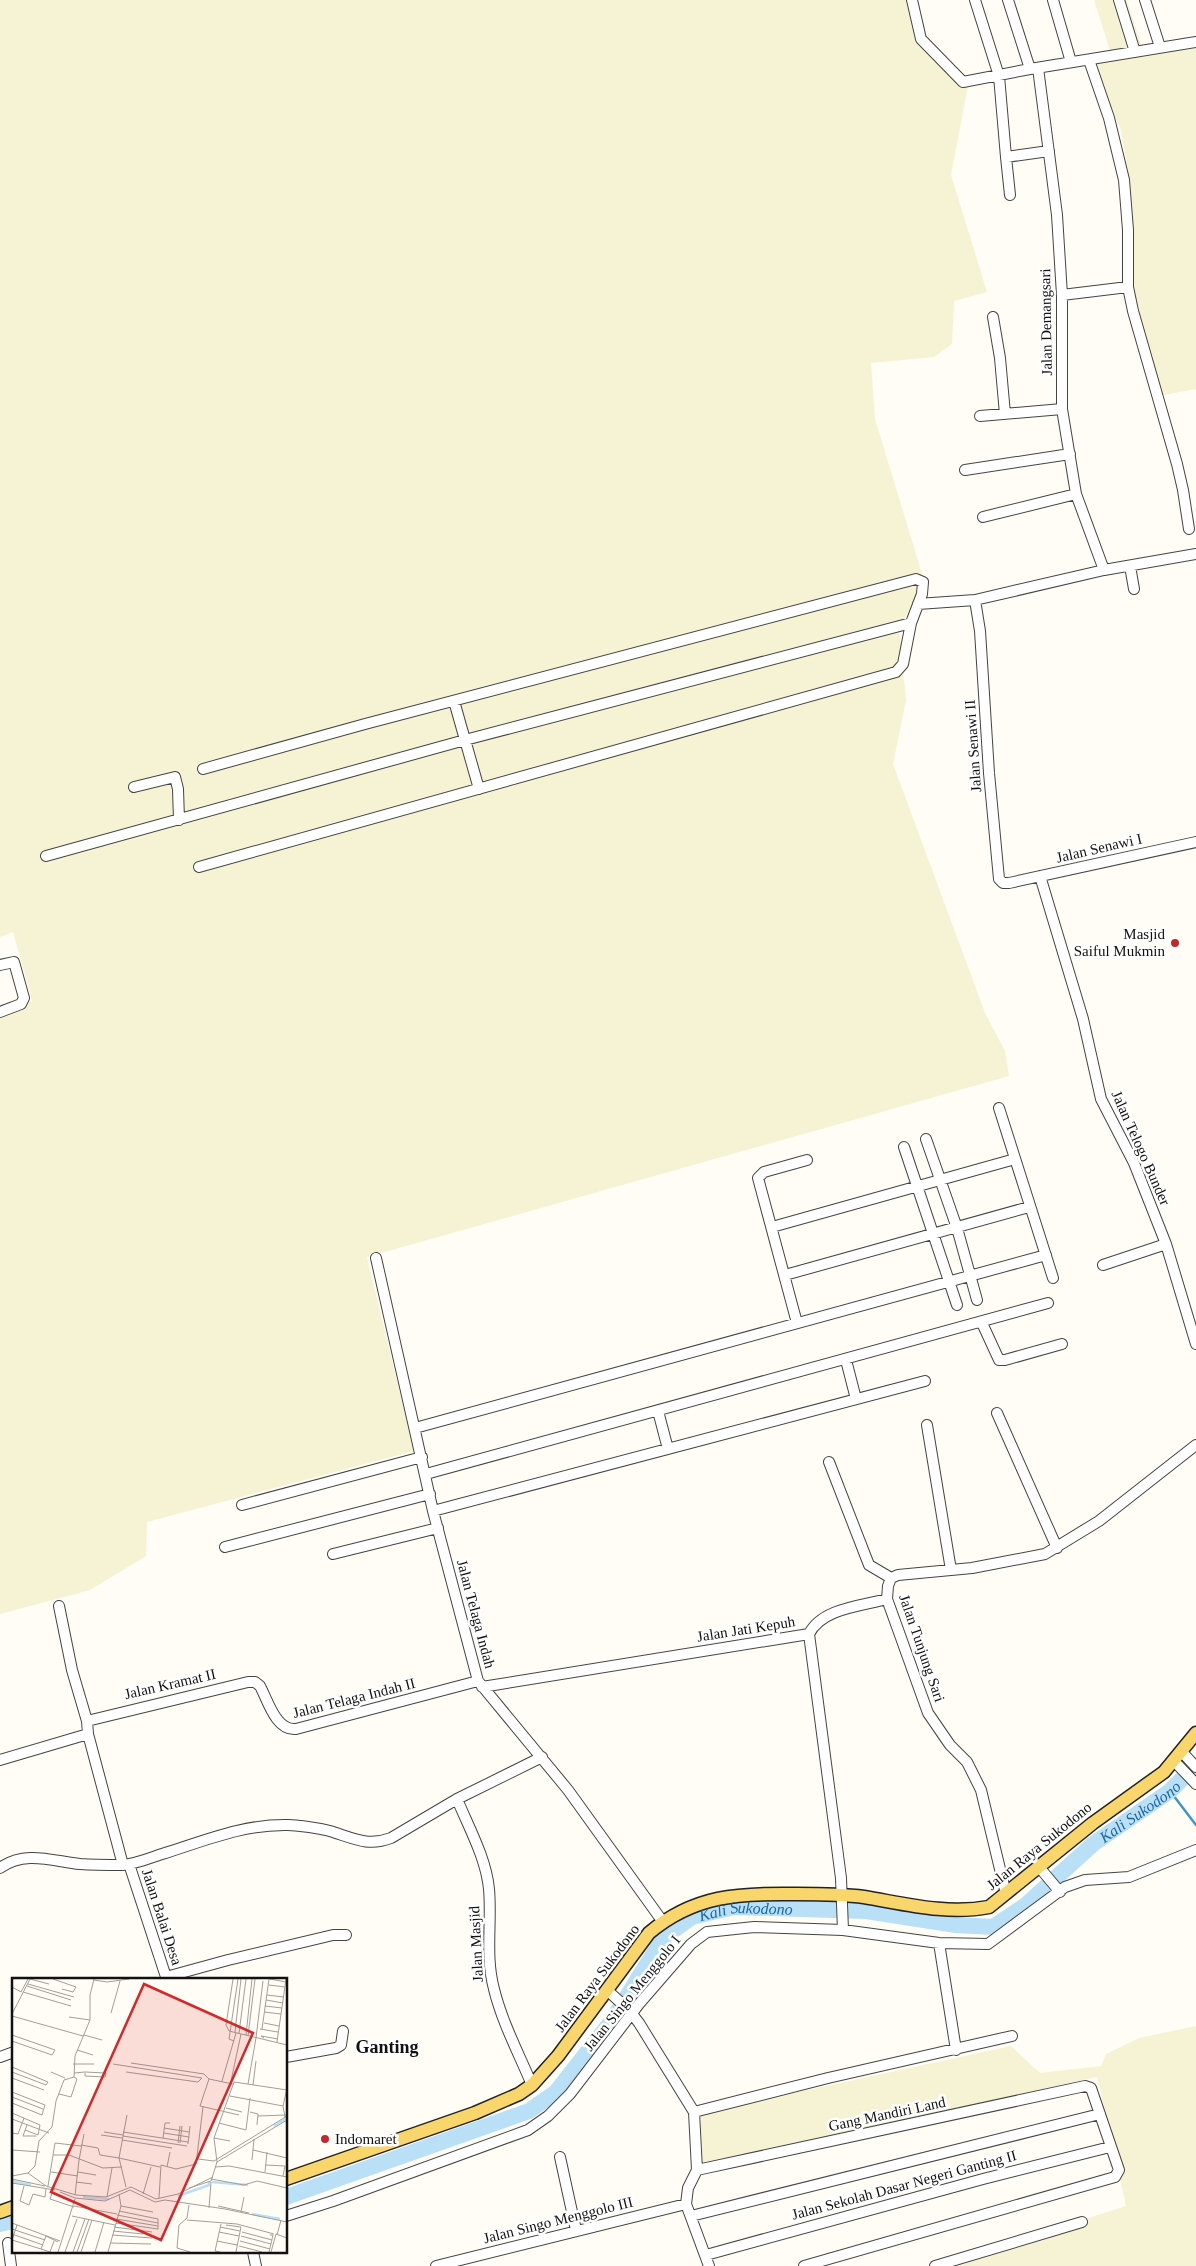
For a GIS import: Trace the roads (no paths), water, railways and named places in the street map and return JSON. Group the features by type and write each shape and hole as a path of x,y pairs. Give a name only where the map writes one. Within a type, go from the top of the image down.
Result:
{"main road":[{"name":"Jalan Raya Sukodono","path":"288,2178 475,2113 519,2094 532,2085 569,2043 610,1992 649,1933 663,1922 706,1901 728,1896 843,1898 944,1911 970,1911 989,1907 1040,1868 1093,1823 1146,1786 1180,1759 1196,1733"},
{"path":"0,2212 12,2208"}],"street":[{"path":"912,0 921,39 963,82 1034,68 1196,42"},
{"path":"975,0 999,76 1010,195"},
{"name":"Jalan Demangsari","path":"1008,0 1034,68 1049,151 1057,215 1062,295 1062,409 1076,494 1104,570"},
{"path":"1053,0 1071,62"},
{"path":"1119,0 1135,52"},
{"path":"1146,0 1160,47"},
{"path":"1089,60 1109,118 1124,180 1128,230 1128,288 1179,473 1189,529"},
{"path":"1006,157 1049,151"},
{"path":"1062,295 1128,288"},
{"path":"993,317 1000,358 1005,414"},
{"path":"980,416 1062,409"},
{"path":"964,470 1070,454"},
{"path":"983,517 1076,494"},
{"path":"918,604 975,600 1104,570 1196,554"},
{"path":"1130,566 1134,589"},
{"path":"198,867 896,672 903,664 912,623 924,588 923,582 916,579 203,769"},
{"name":"Jalan Senawi II","path":"975,600 980,631 998,874 1003,883 1008,883"},
{"path":"46,856 465,740 912,623"},
{"path":"454,701 479,789"},
{"path":"134,787 175,777 183,818"},
{"name":"Jalan Senawi I","path":"1008,883 1087,864 1196,842"},
{"name":"Jalan Telogo Bunder","path":"1040,876 1083,1019 1101,1099 1134,1163 1166,1244 1196,1344"},
{"path":"0,965 12,961 16,965 24,1001 0,1012"},
{"path":"999,1108 1053,1278"},
{"path":"926,1139 971,1275 977,1300"},
{"path":"904,1147 957,1305"},
{"path":"772,1226 1015,1159"},
{"path":"797,1323 758,1176 764,1172 807,1160"},
{"path":"785,1275 1029,1207"},
{"path":"1103,1264 1166,1244"},
{"path":"415,1428 1046,1255"},
{"name":"Jalan Telaga Indah","path":"376,1258 426,1474 433,1511 434,1529 480,1684 568,1790 663,1922"},
{"path":"426,1474 982,1323 1048,1303"},
{"path":"982,1323 999,1360 1062,1344"},
{"path":"846,1360 856,1399"},
{"path":"433,1511 925,1381"},
{"path":"658,1411 668,1449"},
{"path":"997,1413 1057,1548 1099,1521 1196,1445"},
{"path":"927,1425 951,1570"},
{"path":"242,1505 422,1457"},
{"path":"829,1462 869,1565 891,1578"},
{"path":"225,1547 430,1494"},
{"path":"333,1554 434,1529"},
{"name":"Jalan Tunjung Sari","path":"1006,1894 981,1790 967,1762 950,1745 928,1713 887,1599 888,1586 891,1578 898,1575 951,1570 1045,1554 1057,1548"},
{"path":"808,1634 812,1626 835,1613 887,1599"},
{"name":"Jalan Balai Desa","path":"59,1606 72,1670 87,1721 88,1734 126,1865 166,1978"},
{"name":"Jalan Jati Kepuh","path":"480,1684 808,1634 843,1898 843,1927"},
{"name":"Jalan Kramat II","path":"87,1721 248,1682 255,1682 260,1686"},
{"name":"Jalan Telaga Indah II","path":"260,1686 281,1725 292,1730 480,1684"},
{"path":"0,1760 88,1734"},
{"path":"0,1868 10,1860 34,1856 80,1864 126,1865 238,1830 288,1825 314,1828 336,1833 350,1839 380,1842 391,1838 457,1799 542,1757"},
{"path":"1180,1759 1196,1768"},
{"path":"1180,1759 1195,1783"},
{"name":"Jalan Masjid","path":"457,1799 479,1851 489,1888 489,1957 493,1988 509,2033 532,2085"},
{"name":"Jalan Singo Menggolo I","path":"288,2215 333,2201 528,2130 548,2116 570,2094 631,2012 691,1944 708,1932 754,1927 843,1927 939,1943 988,1944 1057,1889 1085,1880 1129,1877 1196,1850"},
{"path":"1040,1868 1057,1889"},
{"path":"169,1978 228,1960 333,1935 346,1935"},
{"path":"939,1943 956,2050"},
{"path":"610,1992 631,2012 647,2033 694,2112 697,2170 688,2188 686,2204 709,2266"},
{"path":"288,2057 336,2048 341,2045 343,2030"},
{"path":"694,2112 828,2078 1012,2036"},
{"path":"0,2057 12,2053"},
{"name":"Gang Mandiri Land","path":"697,2170 1084,2086 1091,2088 1100,2114"},
{"path":"691,2216 1100,2114 1119,2170 1115,2178 804,2266"},
{"name":"Jalan Sekolah Dasar Negeri Ganting II","path":"706,2255 955,2186 1110,2147"},
{"path":"560,2157 576,2230"},
{"name":"Jalan Singo Menggolo III","path":"436,2266 686,2204"},
{"path":"935,2266 1082,2222"},
{"path":"7,2244 11,2266"}],"waterway":[{"name":"Kali Sukodono","path":"288,2196 529,2111 556,2092 611,2022 664,1937 692,1917 734,1907 866,1911 956,1925 993,1927 1026,1905 1093,1844 1170,1791 1196,1765"},
{"path":"1170,1791 1196,1825"},
{"name":"Kali Sukodono","path":"0,2224 12,2221"}],"place":[{"name":"Masjid Saiful Mukmin","path":"1175,943"},
{"name":"Indomaret","path":"325,2139"}],"district":[{"name":"Ganting","path":"387,2047"}]}
